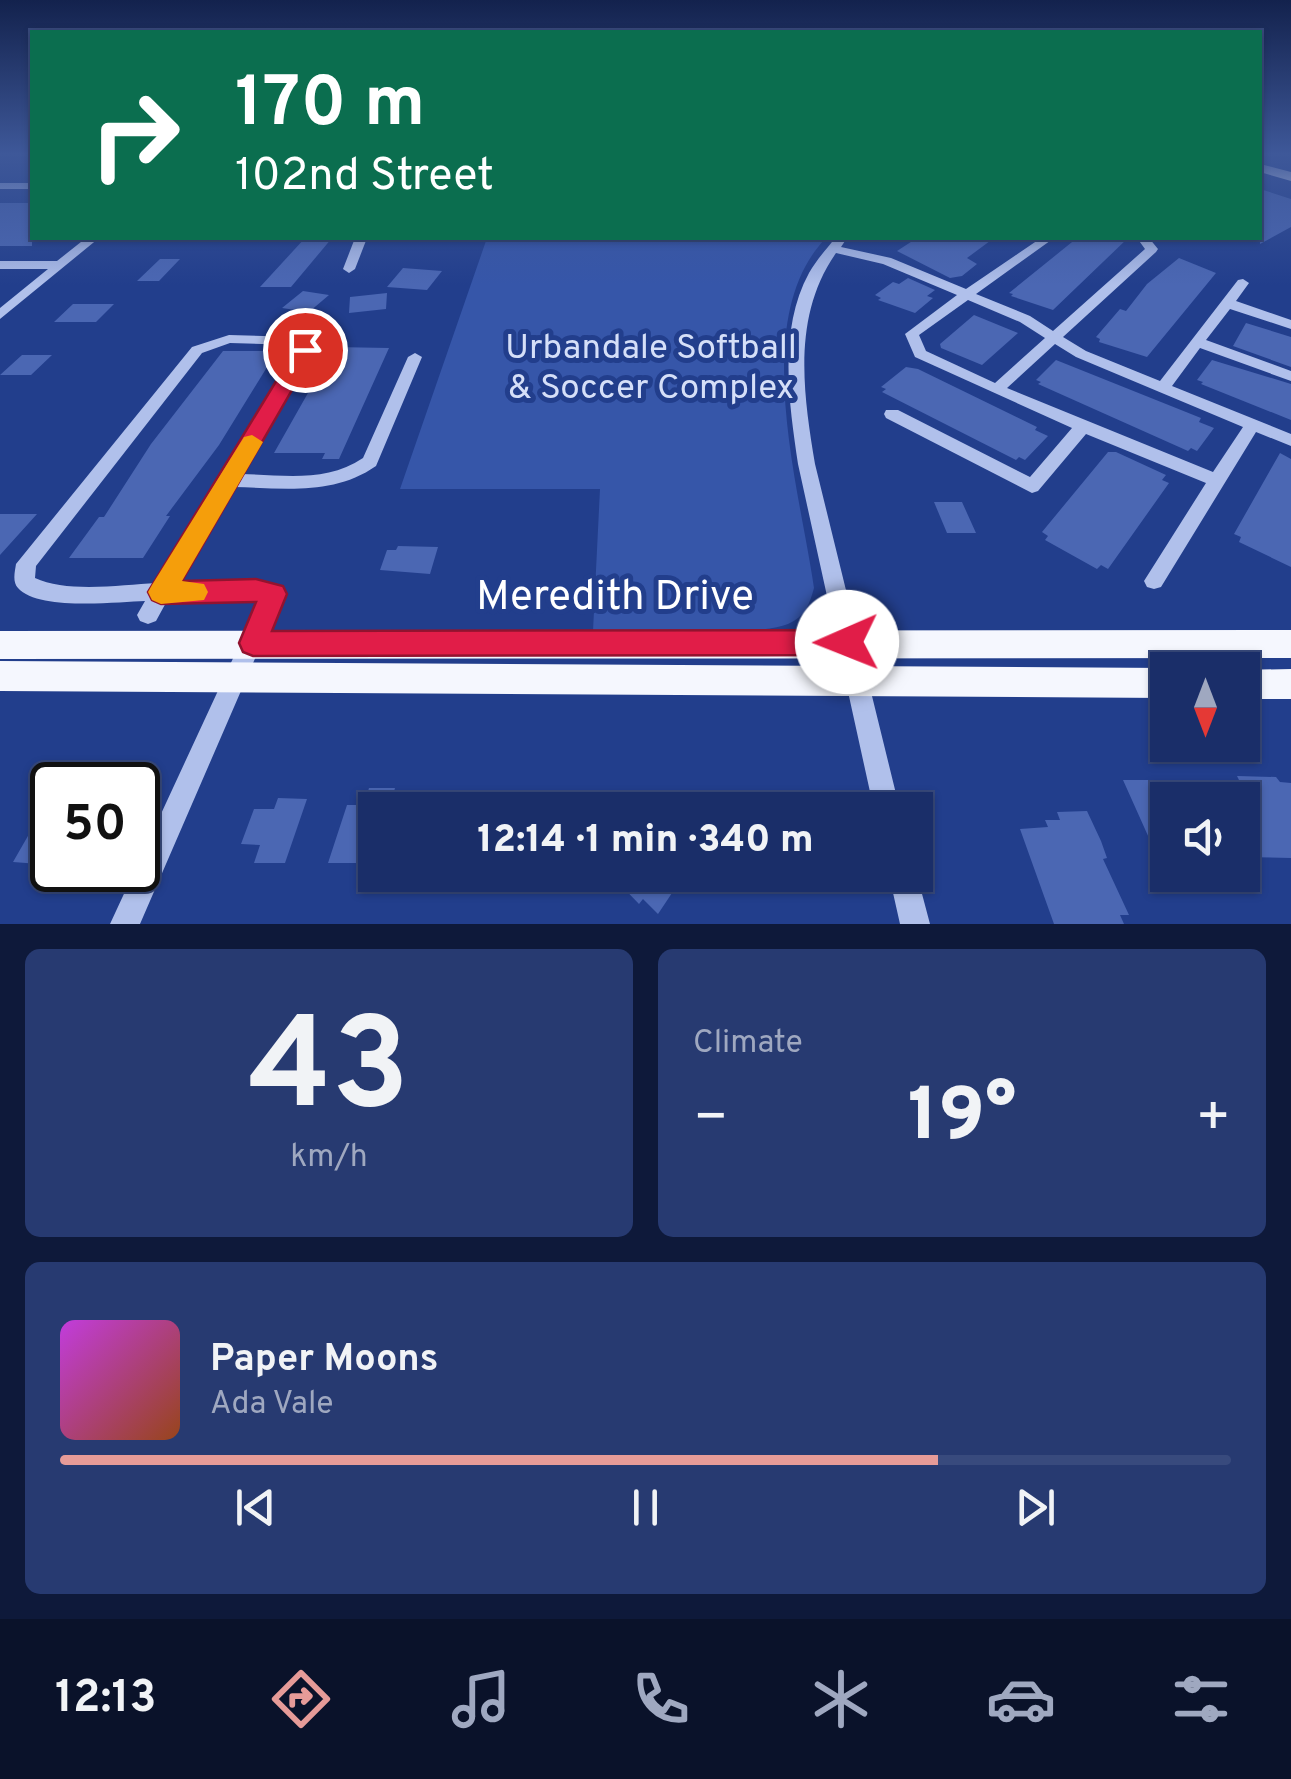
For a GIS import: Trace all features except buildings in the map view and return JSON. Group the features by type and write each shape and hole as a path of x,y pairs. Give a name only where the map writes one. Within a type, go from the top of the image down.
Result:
{"main road":[{"name":"Meredith Drive","path":"0,644 1291,644"},
{"path":"0,676 1150,683"},
{"path":"1260,684 1291,684"}],"street":[{"path":"0,315 91,240"},
{"path":"349,269 360,240"},
{"path":"1045,240 912,334 920,354 996,390 1218,481"},
{"path":"996,390 1152,248 1146,240"},
{"path":"883,792 855,680 796,395 802,312 832,247 1026,319 1080,354 1291,440"},
{"path":"0,265 60,265"},
{"path":"1162,388 1243,284"},
{"path":"1227,303 1291,325"},
{"path":"124,924 239,677 273,594 256,590 161,592 42,593 29,587 23,574 26,564 197,350 229,338 299,341 305,350 230,480 161,592 148,615"},
{"path":"1197,342 1291,376"},
{"path":"230,480 330,480 361,470 370,462 416,357"},
{"path":"892,414 1032,486 1084,425"},
{"path":"1154,581 1254,424"},
{"path":"907,892 915,924"}],"green space":[{"name":"Urbandale Softball & Soccer Complex","path":"486,240 825,240 803,272 789,313 784,358 791,455 814,588 799,618 788,624 748,631 593,631 600,489 400,489"}],"slow traffic":[{"path":"194,592 161,592 252,442"}],"route":[{"path":"305,350 161,592 268,591 273,594 272,601 253,643 847,642"}]}
